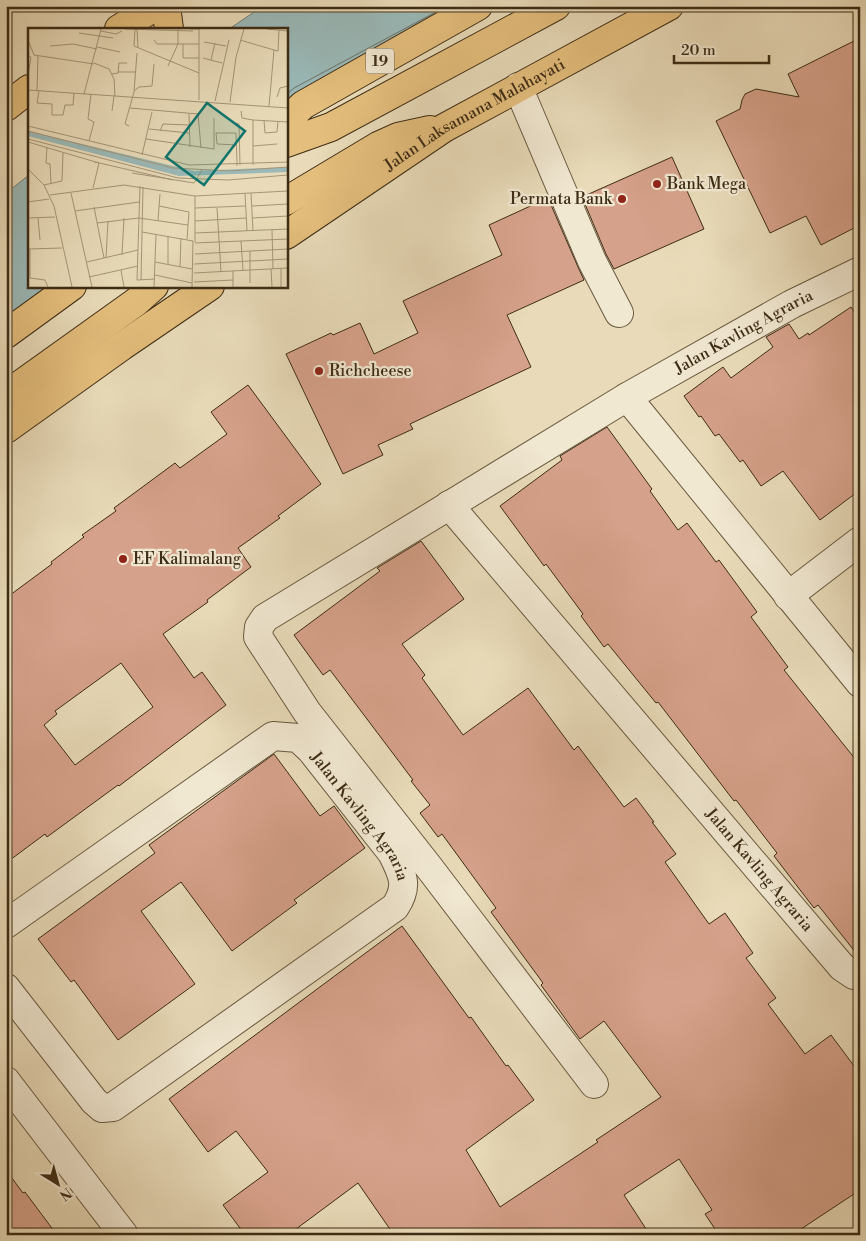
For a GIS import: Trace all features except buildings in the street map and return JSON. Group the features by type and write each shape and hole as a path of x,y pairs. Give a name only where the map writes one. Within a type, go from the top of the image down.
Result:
{"main road":[{"path":"105,28 132,6"},
{"path":"121,28 156,6"},
{"path":"166,6 170,28"},
{"name":"19","path":"288,119 303,105 478,6"},
{"path":"288,142 331,127 556,6"},
{"name":"Jalan Laksamana Malahayati","path":"288,234 444,128 669,6"},
{"path":"6,107 28,91"},
{"path":"288,201 378,146 398,137 444,128"},
{"path":"6,334 69,288"},
{"path":"6,395 136,302 152,288"},
{"path":"6,429 207,288"}],"street":[{"path":"518,87 592,261 619,314"},
{"name":"Jalan Kavling Agraria","path":"594,1084 434,874 307,712 258,637 258,627 266,618 627,397 792,304 860,271"},
{"path":"627,397 860,683"},
{"name":"Jalan Kavling Agraria","path":"449,505 842,967 854,975 860,974"},
{"path":"788,596 860,541"},
{"name":"Jalan Kavling Agraria","path":"6,924 272,736 298,738 311,750 392,853 404,883 403,892 395,907 113,1107 102,1108 94,1100 6,988"},
{"path":"6,1081 124,1235"}],"water":[{"path":"263,6 486,6 288,120 288,28 230,28"},
{"path":"28,176 28,288 69,288 6,334 6,193"}],"place":[{"name":"Bank Mega","path":"657,184"},
{"name":"Permata Bank","path":"622,199"},
{"name":"Richcheese","path":"319,371"},
{"name":"EF Kalimalang","path":"123,559"}]}
